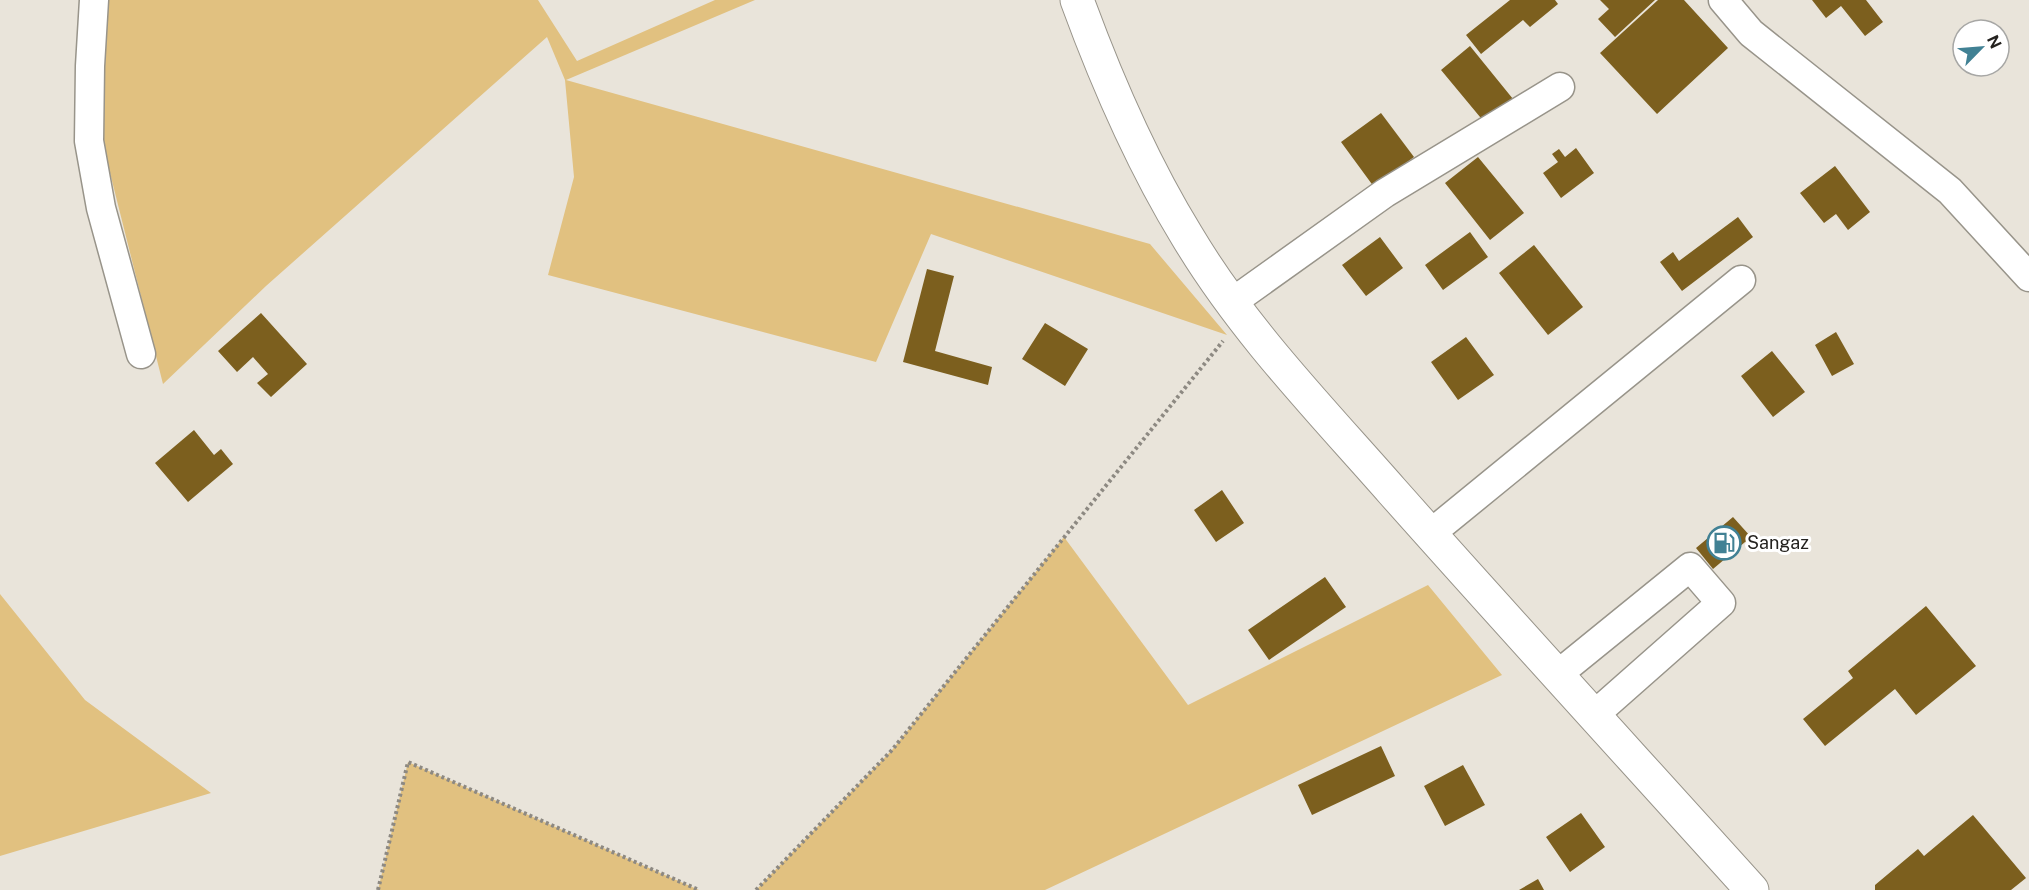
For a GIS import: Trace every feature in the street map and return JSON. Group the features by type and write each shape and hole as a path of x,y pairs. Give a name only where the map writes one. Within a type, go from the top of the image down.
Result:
{"main road":[{"path":"1077,0 1100,62 1138,148 1187,236 1236,310 1274,357 1430,534 1752,890"}],"street":[{"path":"94,0 89,141 101,208 141,354"},
{"path":"1724,0 1751,33 1950,191 2029,277"},
{"path":"1236,310 1385,193 1560,87"},
{"path":"1430,534 1741,280"},
{"path":"1557,675 1690,567 1721,603 1593,716"}],"path":[{"path":"756,890 892,750 1236,310"},
{"path":"378,890 408,762 699,890"}],"shaded area":[{"path":"107,0 538,0 577,61 715,0 755,0 566,80 1150,244 1227,335 931,234 876,362 548,275 574,177 565,80 547,37 266,286 163,384 101,137"},
{"path":"1064,537 1188,705 1428,585 1502,675 1045,890 756,890 892,750"},
{"path":"0,594 85,700 211,793 0,856"},
{"path":"408,762 699,890 378,890"}],"building":[{"path":"1510,0 1555,0 1558,4 1530,27 1523,20 1481,54 1466,35"},
{"path":"1600,0 1655,0 1615,37 1598,19 1609,9"},
{"path":"1658,0 1684,0 1728,48 1657,114 1600,53"},
{"path":"1812,0 1866,0 1883,22 1865,36 1841,6 1826,18"},
{"path":"1470,46 1513,99 1485,123 1441,70"},
{"path":"1381,113 1414,157 1374,187 1341,142"},
{"path":"1576,148 1594,173 1561,198 1543,173 1558,162 1552,154 1559,149 1565,157"},
{"path":"1478,157 1524,213 1490,240 1445,183"},
{"path":"1835,166 1870,212 1848,230 1836,214 1824,223 1800,193"},
{"path":"1738,217 1753,237 1682,291 1660,262 1673,252 1679,261"},
{"path":"1470,232 1488,257 1443,290 1425,265"},
{"path":"1380,237 1403,268 1366,296 1342,265"},
{"path":"1534,245 1583,307 1548,335 1499,273"},
{"path":"927,269 954,276 935,351 992,367 988,385 903,362"},
{"path":"261,313 307,364 271,397 257,383 268,374 253,357 237,372 218,351"},
{"path":"1045,323 1088,349 1065,386 1022,359"},
{"path":"1836,332 1854,364 1832,376 1815,345"},
{"path":"1466,337 1494,375 1458,400 1431,362"},
{"path":"1772,351 1805,392 1773,417 1741,376"},
{"path":"194,430 214,455 221,449 233,464 188,502 155,463"},
{"path":"1222,490 1244,523 1216,542 1194,510"},
{"name":"Sangaz","path":"1733,517 1751,537 1713,569 1696,548"},
{"path":"1325,577 1346,607 1269,660 1248,630"},
{"path":"1926,606 1976,666 1916,715 1895,689 1825,746 1803,719 1853,678 1848,671"},
{"path":"1381,746 1395,776 1312,815 1298,785"},
{"path":"1463,765 1485,805 1445,826 1424,786"},
{"path":"1581,813 1605,847 1570,872 1546,837"},
{"path":"1973,815 2026,878 2011,890 1875,890 1875,885 1918,849 1924,856"},
{"path":"1538,879 1544,890 1519,890"}],"place":[{"name":"Sangaz","path":"1724,543"}]}
